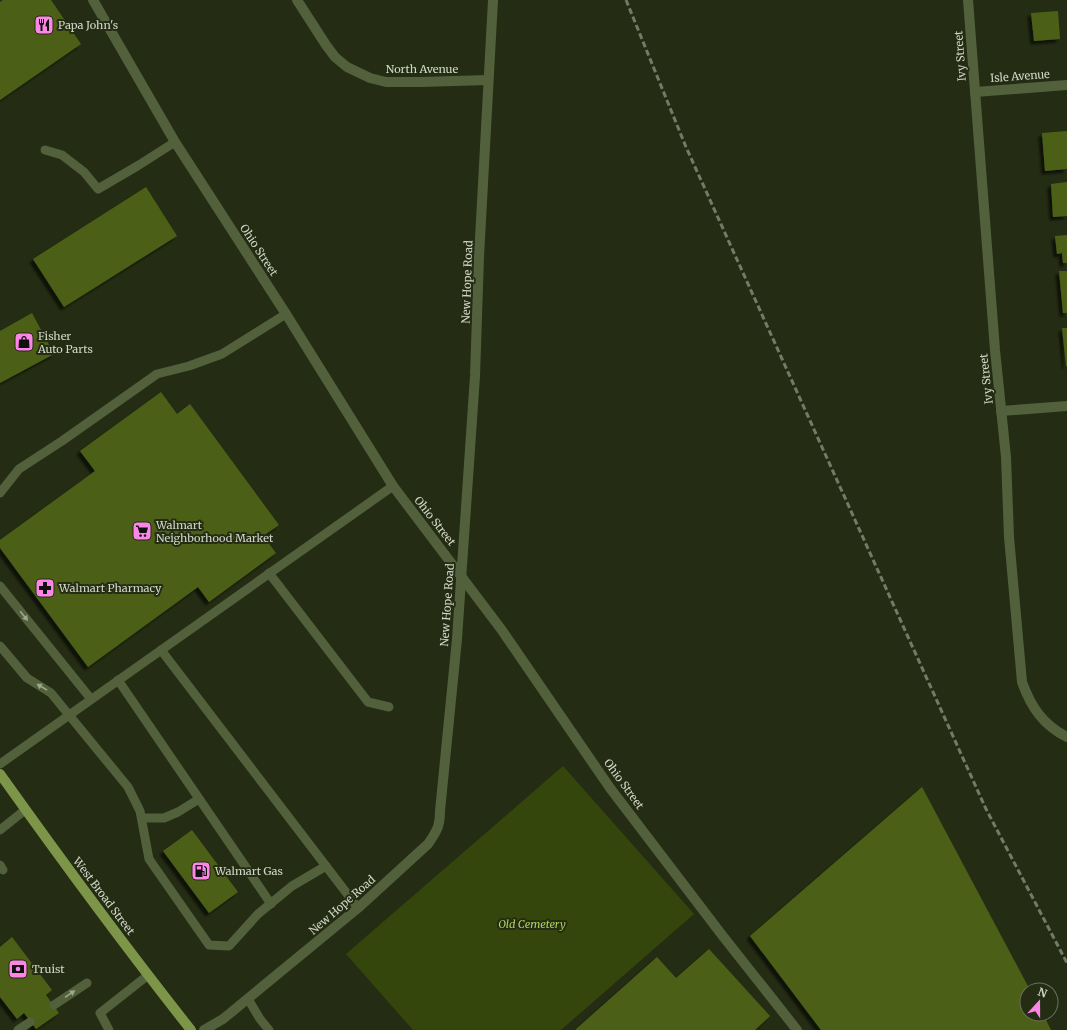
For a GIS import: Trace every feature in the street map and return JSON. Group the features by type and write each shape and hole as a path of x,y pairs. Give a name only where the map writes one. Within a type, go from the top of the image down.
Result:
{"main road":[{"name":"West Broad Street","path":"0,774 148,976 191,1030"}],"street":[{"name":"Ohio Street","path":"93,0 175,142 286,314 393,486 501,628 610,788 722,935 797,1030"},
{"name":"North Avenue","path":"297,0 335,57 347,68 370,78 386,82 488,80"},
{"name":"New Hope Road","path":"204,1030 223,1019 358,908 428,844 440,823 457,640 475,376 479,257 493,0"},
{"name":"Ivy Street","path":"968,0 995,350 1006,457 1009,537 1022,682 1028,698 1040,717 1056,731 1067,737"},
{"name":"Isle Avenue","path":"975,92 1067,85"},
{"path":"1001,411 1067,406"}],"lane":[{"path":"45,150 62,155 84,172 98,189 175,142"},
{"path":"0,493 19,469 62,441 157,374 189,366 222,354 286,314"},
{"path":"0,764 393,486"},
{"path":"269,573 368,702 389,707"},
{"path":"0,586 90,699"},
{"path":"0,646 27,678 51,693 128,786 140,810 149,859 209,945 229,946 258,914 292,886 326,866"},
{"path":"161,650 358,908"},
{"path":"118,680 271,904"},
{"path":"142,818 164,818 178,812 199,799"},
{"path":"0,830 25,810"},
{"path":"109,1030 100,1013 148,976"},
{"path":"54,1005 87,983"},
{"path":"248,998 260,1019 269,1030"},
{"path":"18,1030 30,1022"}],"green space":[{"name":"Old Cemetery","path":"563,766 694,914 561,1030 413,1030 346,954"}],"building":[{"path":"3,0 51,0 81,44 0,100 0,2"},
{"path":"1058,11 1060,39 1034,41 1031,13"},
{"path":"1067,131 1067,169 1045,171 1042,133"},
{"path":"1067,182 1067,216 1053,217 1051,184"},
{"path":"146,187 177,236 64,307 33,259"},
{"path":"1067,235 1067,263 1063,263 1062,253 1057,254 1055,236"},
{"path":"1059,271 1067,271 1067,313 1063,313"},
{"name":"Fisher Auto Parts","path":"32,313 54,354 0,383 0,331"},
{"path":"1062,328 1067,328 1067,366 1066,366"},
{"name":"Walmart Neighborhood Market","path":"161,392 177,414 190,404 279,525 263,536 276,553 209,602 198,587 88,667 0,548 0,540 95,471 80,451"},
{"path":"922,787 1026,982 1019,982 1019,1022 1047,1022 1051,1030 821,1030 750,936"},
{"name":"Walmart Gas","path":"192,830 238,892 209,913 163,851"},
{"name":"Truist","path":"12,937 52,990 46,995 59,1013 36,1029 24,1013 17,1019 0,997 0,947"},
{"path":"709,949 770,1016 755,1030 575,1030 657,957 676,978"}],"railway":[{"path":"626,0 686,147 986,809 1067,963"}],"place":[{"name":"Papa John's","path":"44,25"},
{"name":"Fisher Auto Parts","path":"24,342"},
{"name":"Walmart Neighborhood Market","path":"142,531"},
{"name":"Walmart Pharmacy","path":"45,588"},
{"name":"Walmart Gas","path":"201,871"},
{"name":"Truist","path":"18,969"}]}
